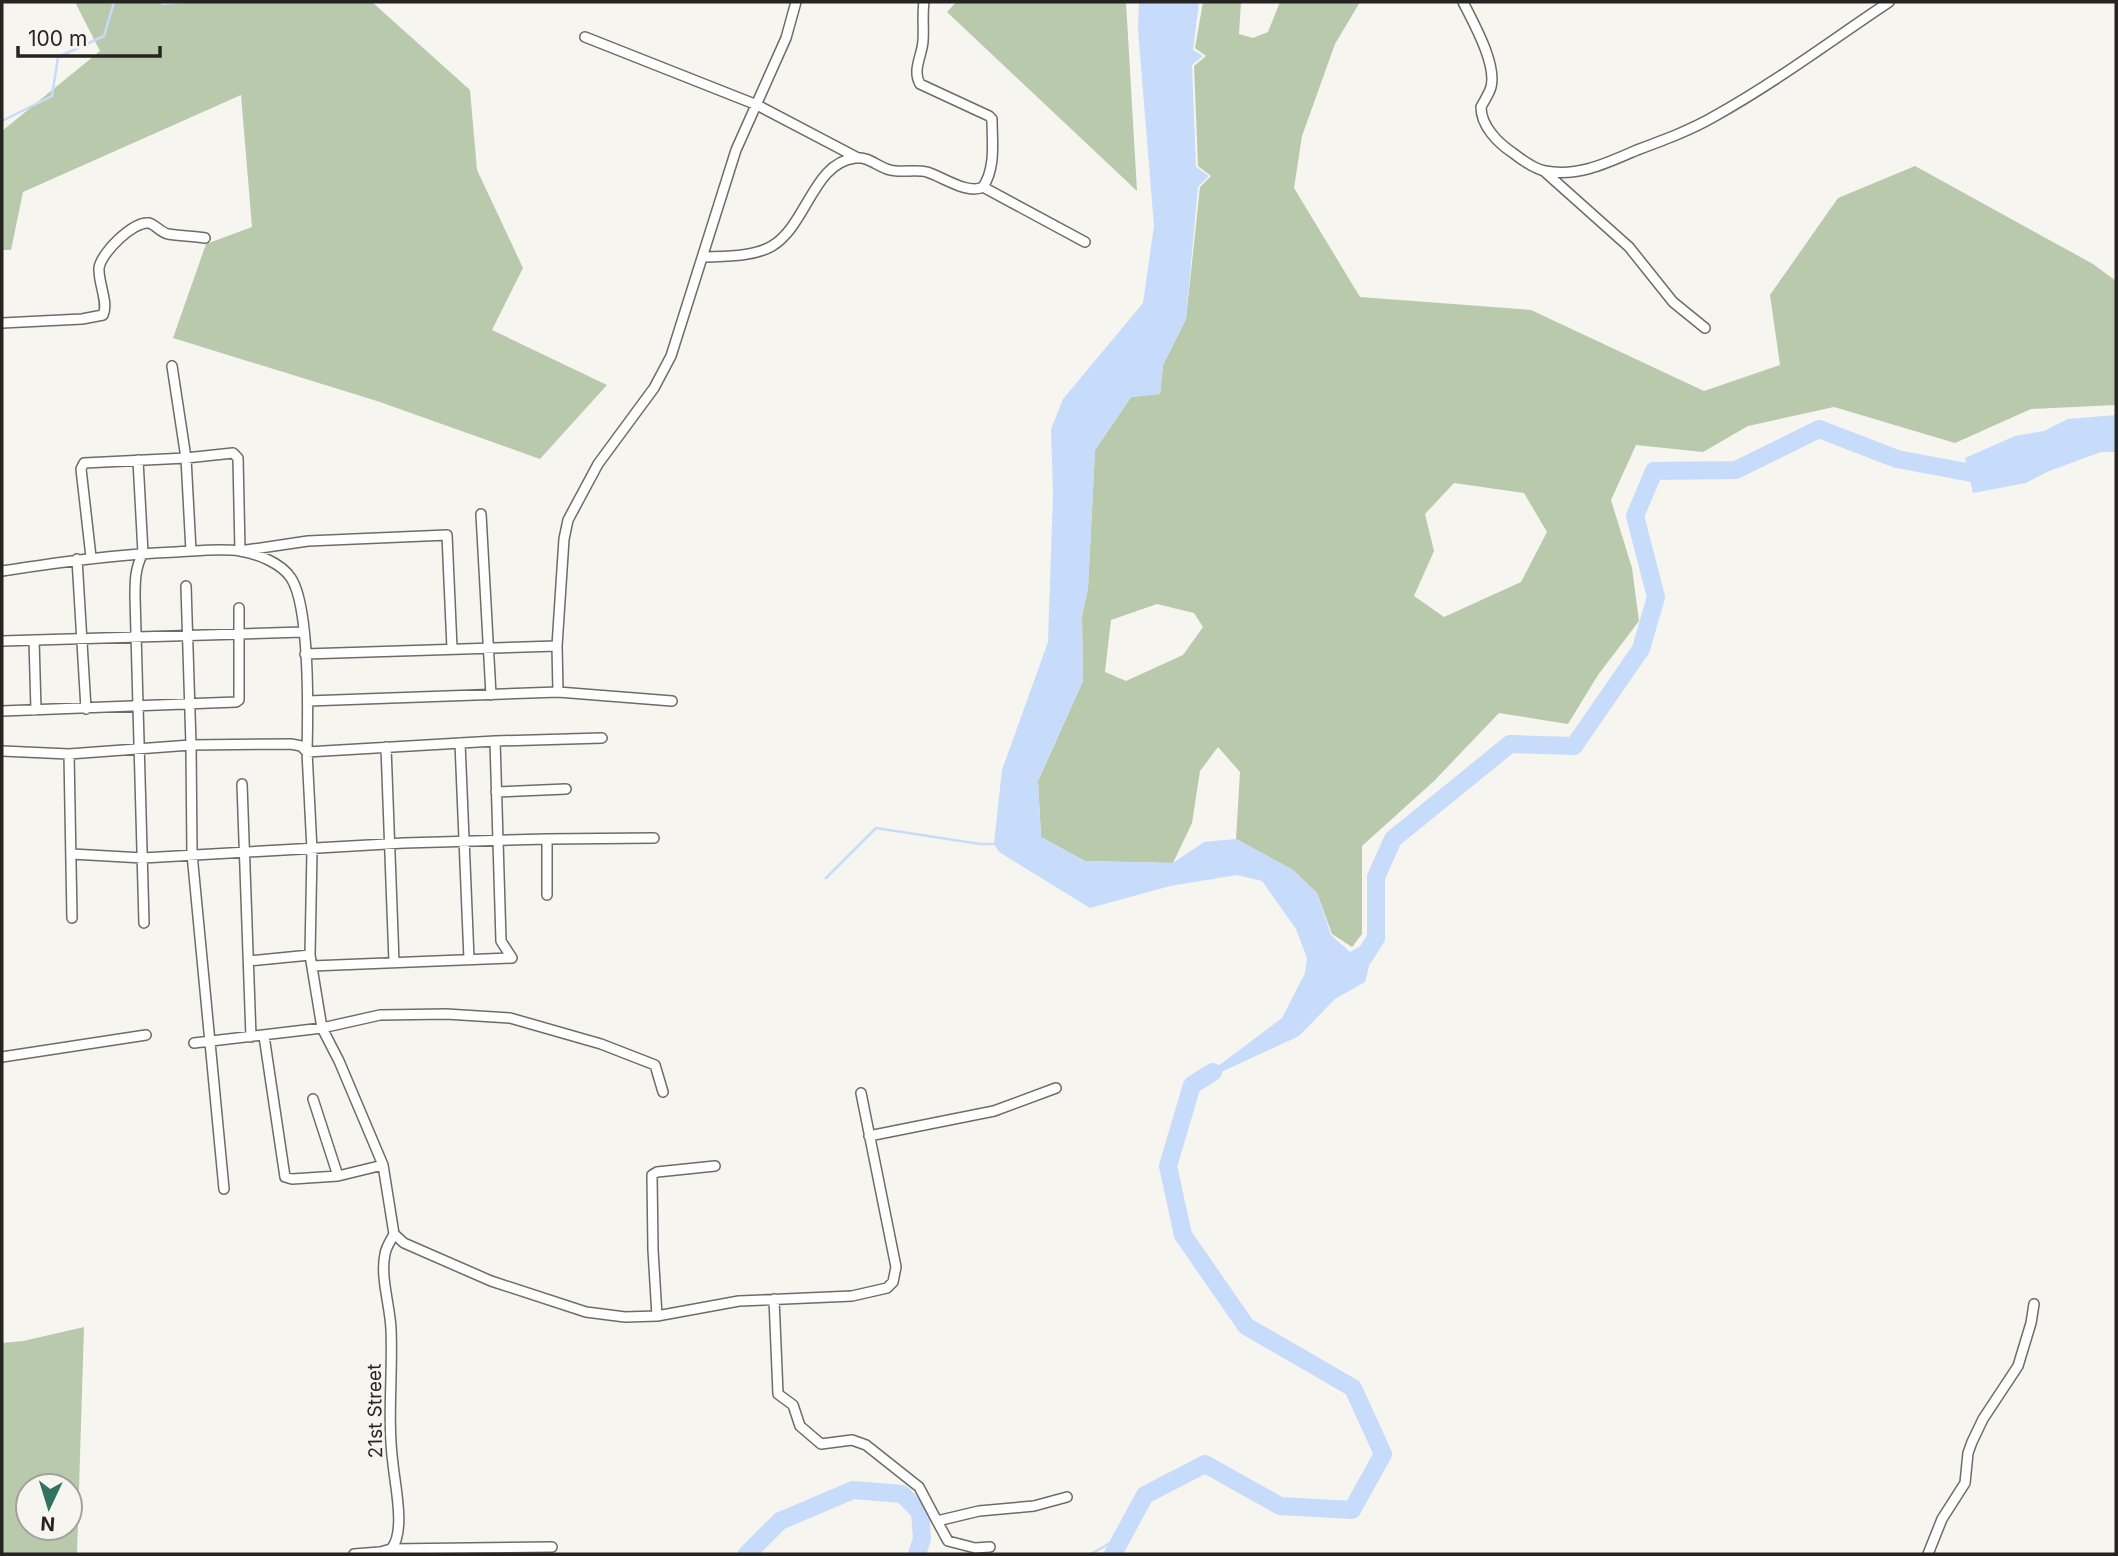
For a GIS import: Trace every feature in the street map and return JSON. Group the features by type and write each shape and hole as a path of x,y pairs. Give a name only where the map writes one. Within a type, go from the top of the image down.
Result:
{"street":[{"path":"558,692 557,646 564,539 568,520 598,464 654,388 671,356 736,150 786,38 796,2"},
{"path":"584,37 757,105 858,158 890,170 926,172 973,190 983,187 989,178 992,119 920,84 917,69 923,40 924,2"},
{"path":"1463,2 1479,35 1492,74 1491,88 1480,107 1485,124 1503,147 1543,171 1629,247 1673,302 1705,328"},
{"path":"1543,171 1589,170 1684,132 1752,93 1889,2"},
{"path":"703,257 729,256 771,246 790,231 834,165 858,158"},
{"path":"983,187 1085,242"},
{"path":"2,323 82,319 103,315 105,313 99,265 121,236 143,224 150,223 166,233 205,238"},
{"path":"172,366 186,458 191,551"},
{"path":"91,557 81,469 84,463 233,453 236,455 240,551"},
{"path":"138,460 143,553 137,564 135,579 144,923"},
{"path":"481,514 491,695"},
{"path":"2,571 91,557 240,551 308,541 447,535 452,648"},
{"path":"240,551 269,560 290,577 298,594 308,701 307,752 313,850 310,955 322,1028 383,1164 394,1234 404,1243 491,1282 586,1312 625,1317 657,1316 739,1301 852,1296 887,1289 893,1282 896,1267 861,1093"},
{"path":"77,559 86,709"},
{"path":"186,586 192,854 224,1189"},
{"path":"2,711 236,702 239,700 239,608"},
{"path":"2,641 303,632"},
{"path":"34,640 36,710"},
{"path":"305,654 557,646"},
{"path":"308,701 558,692 672,701"},
{"path":"2,751 69,754 191,745 292,744 301,746 307,752 602,738"},
{"path":"312,966 512,958 501,941 495,741"},
{"path":"460,743 469,959"},
{"path":"386,747 394,961"},
{"path":"69,754 72,919"},
{"path":"242,784 251,1037"},
{"path":"496,792 566,789"},
{"path":"72,854 143,858 465,841 654,838"},
{"path":"547,839 547,895"},
{"path":"249,961 310,955"},
{"path":"194,1043 322,1028 380,1015 446,1013 510,1018 601,1044 655,1065 663,1092"},
{"path":"2,1057 146,1035"},
{"path":"264,1036 285,1177 292,1179 338,1176 383,1164"},
{"path":"869,1136 994,1111 1056,1088"},
{"path":"313,1099 338,1176"},
{"path":"657,1316 652,1175 657,1172 715,1166"},
{"name":"21st Street","path":"391,1549 397,1537 398,1504 392,1461 391,1333 385,1253 394,1234"},
{"path":"774,1299 778,1394 793,1405 800,1426 821,1444 852,1440 866,1445 919,1487 948,1541 975,1548 990,1547"},
{"path":"1928,1554 1942,1519 1965,1483 1968,1453 1983,1419 2018,1366 2034,1304"},
{"path":"937,1521 979,1511 1034,1506 1067,1497"},
{"path":"354,1554 391,1549 552,1547"}],"green space":[{"path":"75,2 372,2 470,90 477,170 523,268 492,330 607,385 540,459 377,401 173,338 206,244 252,227 241,95 23,192 11,250 2,250 2,131 100,51"},
{"path":"956,2 1126,2 1137,191 947,12"},
{"path":"1203,2 1241,2 1239,34 1253,38 1268,32 1280,2 1360,2 1335,44 1302,136 1294,188 1360,297 1531,310 1704,391 1780,365 1770,295 1838,198 1915,166 2093,264 2116,281 2116,405 2031,409 1955,443 1834,407 1748,426 1703,452 1636,445 1611,500 1632,568 1639,621 1598,675 1568,724 1499,713 1434,781 1362,846 1362,934 1352,947 1332,934 1317,893 1293,870 1236,839 1240,772 1218,747 1200,771 1192,823 1173,863 1085,861 1041,837 1038,781 1083,681 1082,616 1088,588 1095,450 1131,397 1160,394 1163,365 1186,319 1200,187 1211,176 1198,166 1194,66 1206,56 1195,48","holes":["1454,483 1524,493 1547,532 1521,582 1444,617 1414,596 1434,551 1425,514","1157,604 1194,613 1203,627 1183,655 1126,681 1105,672 1111,620"]},
{"path":"84,1327 80,1472 14,1472 14,1542 77,1542 77,1554 2,1554 2,1343"}],"water":[{"path":"1139,2 1199,2 1193,50 1203,56 1192,65 1196,167 1209,176 1198,187 1186,319 1163,365 1160,394 1131,397 1095,450 1088,588 1082,616 1083,681 1038,781 1041,837 1085,861 1173,863 1204,842 1236,839 1293,870 1317,893 1331,935 1350,952 1376,938 1365,982 1335,999 1299,1036 1193,1085 1282,1018 1305,973 1307,958 1296,929 1262,881 1237,875 1170,886 1090,908 999,852 994,844 1002,770 1048,642 1053,495 1051,429 1063,399 1143,303 1154,226 1138,30"},
{"path":"2116,415 2116,452 2101,452 2049,471 2026,483 1973,493 1965,458 2015,436 2044,431 2068,419"}],"waterway":[{"path":"2,121 52,96 58,57 104,36 114,2"},
{"path":"161,2 182,2"},
{"path":"1364,957 1376,938 1376,877 1393,839 1510,744 1574,746 1641,649 1656,597 1635,516 1654,471 1736,470 1819,429 1897,459 1977,474 1989,468"},
{"path":"826,878 876,828 980,844 997,844"},
{"path":"1113,1554 1145,1495 1205,1464 1280,1506 1352,1510 1383,1454 1353,1388 1246,1326 1183,1235 1168,1166 1192,1085 1213,1072"},
{"path":"747,1554 780,1521 853,1490 902,1494 920,1512 922,1539 917,1554"},
{"path":"1091,1554 1122,1536"}]}
